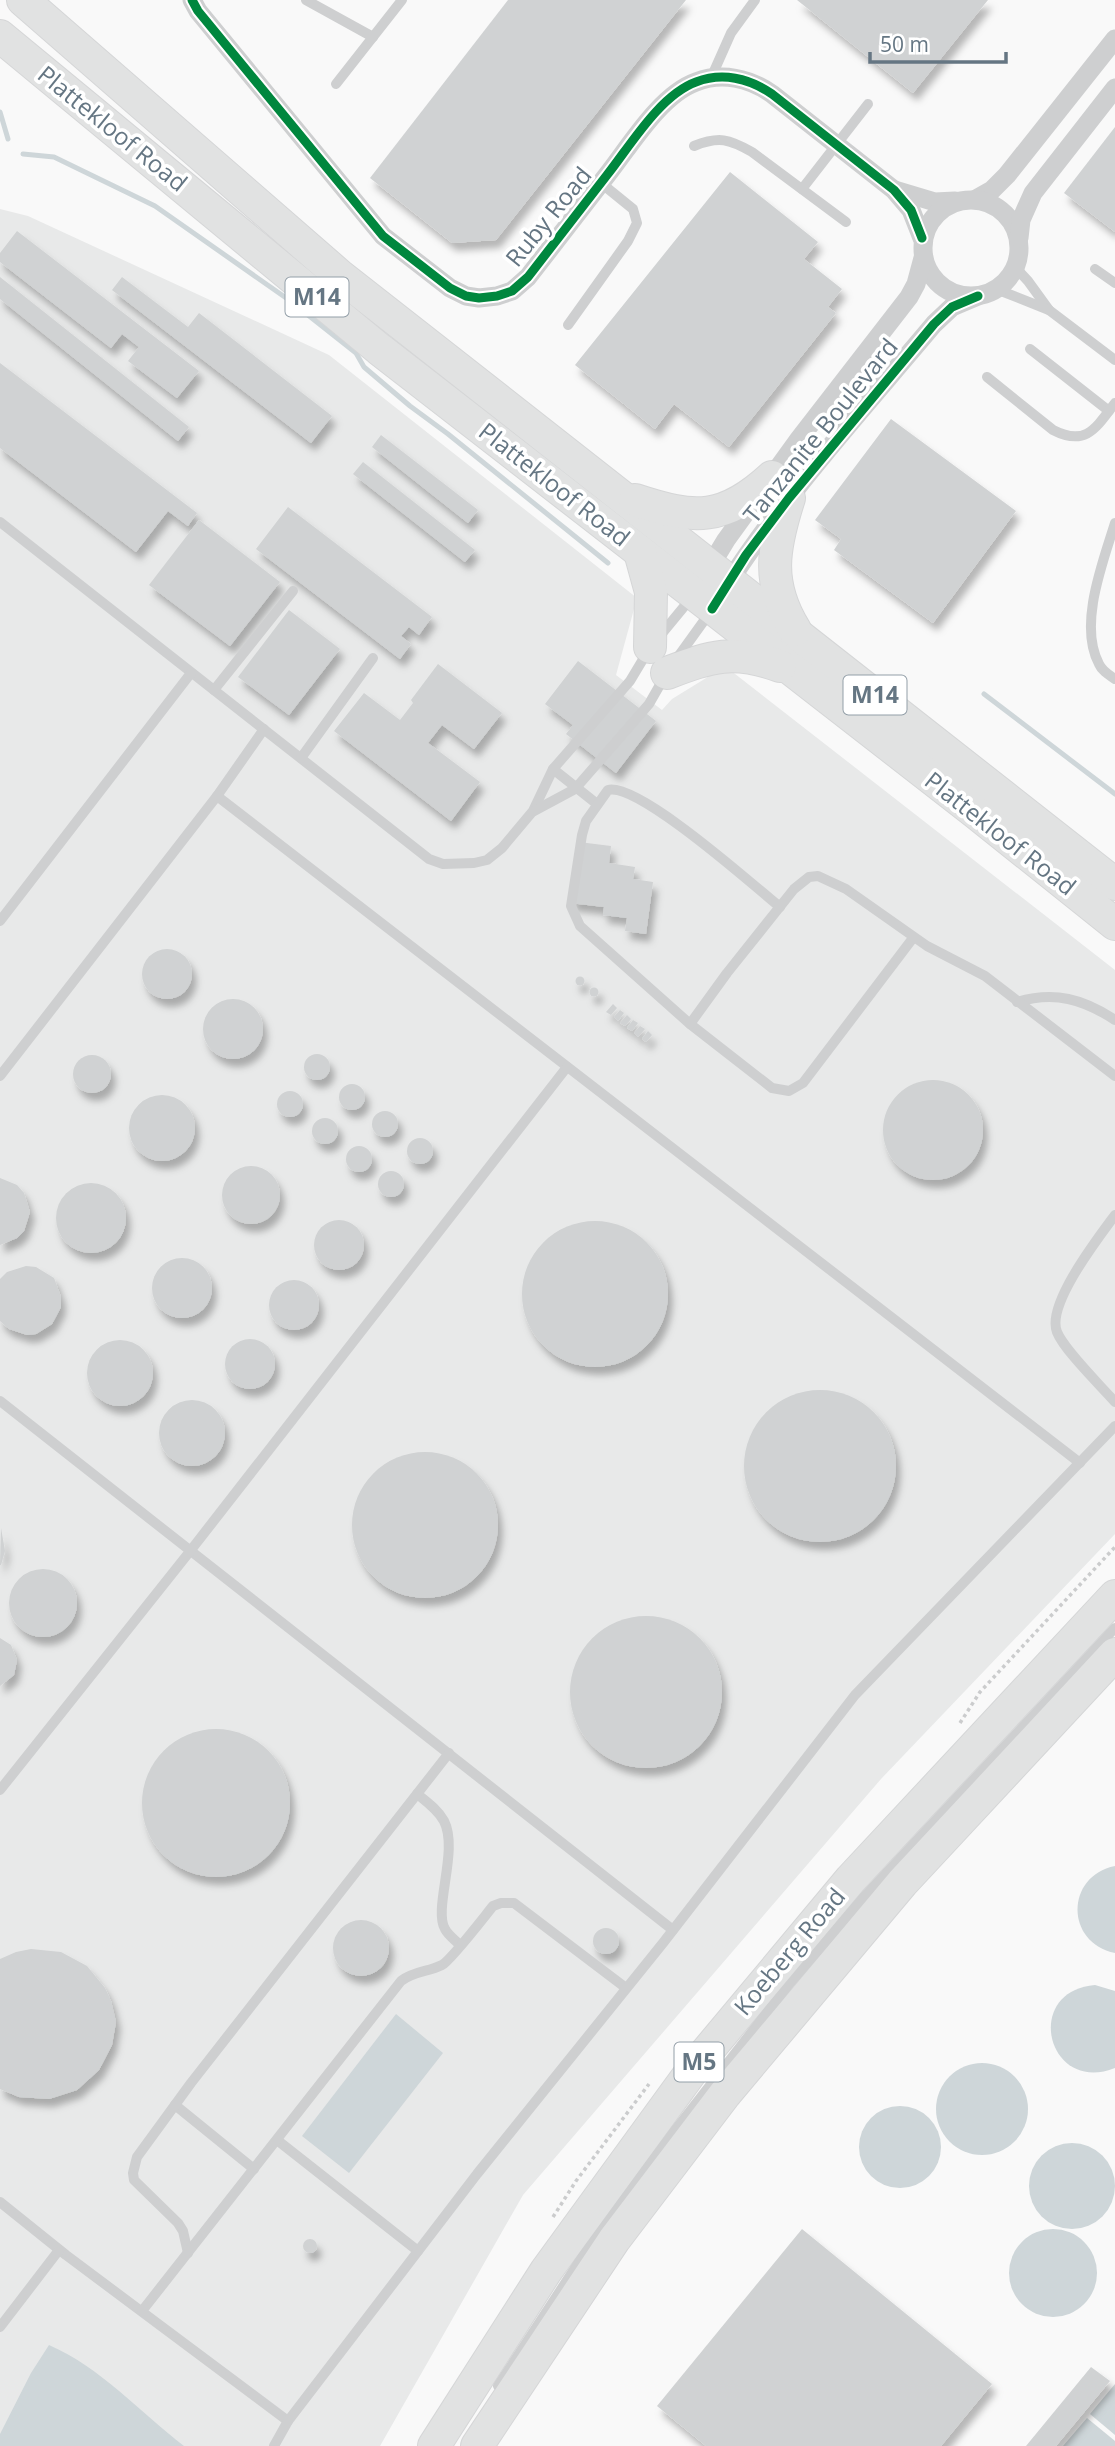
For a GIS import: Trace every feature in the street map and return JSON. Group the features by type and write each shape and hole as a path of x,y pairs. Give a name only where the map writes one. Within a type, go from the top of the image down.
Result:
{"main road":[{"name":"Plattekloof Road","path":"23,0 339,275 1115,884"},
{"name":"Plattekloof Road","path":"0,36 379,349 1115,925"},
{"path":"620,495 682,513 713,513 781,488 775,578 782,606 800,637"},
{"path":"640,552 652,600 659,660 730,656 765,661 794,672"},
{"name":"Koeberg Road","path":"434,2446 546,2271 699,2061 851,1879 1115,1596"},
{"name":"Koeberg Road","path":"477,2446 614,2240 724,2094 902,1883 1115,1654"}],"street":[{"name":"Ruby Road","path":"192,0 198,11 378,230 450,288 466,296 497,296 512,291 528,277 670,99 695,82 711,78 742,79 760,85 894,190 911,210 922,238"},
{"path":"1115,39 1007,175 992,190 942,208 929,222 922,238 923,258 929,274 942,288 959,295 987,293 1010,277 1019,258 1021,220 1033,193 1115,88"},
{"name":"Ruby Road","path":"894,190 935,202 967,200"},
{"path":"967,200 997,207 1010,219 1019,238"},
{"name":"Tanzanite Boulevard","path":"703,601 720,574 746,555 781,488 909,297 916,284 923,258"},
{"name":"Tanzanite Boulevard","path":"720,574 726,540 781,488 944,312 987,293"}],"lane":[{"path":"306,0 373,37"},
{"path":"336,84 402,0"},
{"path":"711,78 731,33 755,0"},
{"path":"802,189 868,104"},
{"path":"694,146 716,138 737,144 752,152 846,222"},
{"path":"568,325 628,241 637,223 633,209 601,183"},
{"path":"1015,267 1049,310 1115,360"},
{"path":"1096,269 1115,283"},
{"path":"987,293 1049,310"},
{"path":"987,377 1053,430 1064,435 1084,436 1093,431 1112,407 1030,349"},
{"path":"0,522 429,859 443,864 457,865 487,860 502,848 533,811 553,769 630,681 659,660 703,601"},
{"path":"1115,523 1098,579 1092,612 1094,648 1098,663 1115,679"},
{"path":"214,690 293,591"},
{"path":"533,811 575,789 649,704 659,660 703,601"},
{"path":"301,758 373,658"},
{"path":"0,921 191,673"},
{"path":"0,1076 217,796 264,729"},
{"path":"553,769 597,804"},
{"path":"780,907 686,830 644,801 612,788 604,793 586,821 572,890 572,906 576,920 602,948 640,978 690,1024 772,1088 782,1091 796,1088 814,1070 913,938"},
{"path":"217,796 1080,1463"},
{"path":"690,1024 727,973 801,882 818,876 846,889 913,938 985,976 1115,1076"},
{"path":"1017,1002 1046,995 1070,999 1096,1008 1115,1020"},
{"path":"0,1790 191,1550 567,1067"},
{"path":"1115,1215 1063,1292 1055,1312 1054,1323 1061,1339 1115,1402"},
{"path":"0,1401 673,1930"},
{"path":"274,2446 288,2420 477,2174 673,1930 855,1695 1115,1426"},
{"path":"494,2393 598,2235 676,2129 790,1983 864,1897 1115,1628"},
{"path":"188,2253 183,2231 178,2223 138,2185 133,2173 136,2157 449,1753"},
{"path":"417,1794 437,1810 448,1828 449,1848 442,1920 447,1932 460,1945"},
{"path":"142,2311 401,1981 418,1971 448,1961 493,1906 514,1903 626,1988"},
{"path":"175,2105 254,2169"},
{"path":"277,2140 418,2251"},
{"path":"0,2202 59,2250 288,2420"},
{"path":"0,2327 59,2250"}],"shaded area":[{"path":"0,209 28,216 329,355 637,598 616,675 662,710 672,699 711,675 730,670 1115,970 1115,1534 881,1779 523,2195 380,2446 0,2446"},
{"path":"1115,1866 1115,1953 1099,1947 1087,1937 1080,1924 1078,1910 1080,1895 1087,1882 1099,1872"},
{"path":"1095,1985 1115,1991 1115,2068 1092,2072 1073,2067 1060,2055 1052,2039 1051,2021 1058,2004 1072,1991"},
{"path":"396,2014 443,2053 349,2173 302,2136"},
{"path":"982,2063 1000,2066 1015,2076 1025,2091 1028,2109 1025,2127 1015,2142 1000,2152 982,2155 964,2152 949,2142 939,2127 936,2109 939,2091 949,2076 964,2066"},
{"path":"900,2106 916,2109 929,2118 938,2131 941,2147 938,2163 929,2176 916,2185 900,2188 884,2185 871,2176 862,2163 859,2147 862,2131 871,2118 884,2109"},
{"path":"1072,2143 1088,2147 1102,2156 1111,2170 1115,2186 1111,2202 1102,2216 1088,2225 1072,2229 1056,2225 1042,2216 1033,2202 1029,2186 1033,2170 1042,2156 1056,2147"},
{"path":"1053,2229 1078,2236 1090,2248 1097,2273 1090,2298 1078,2310 1053,2317 1028,2310 1016,2298 1009,2273 1016,2248 1028,2236"},
{"path":"49,2345 68,2354 103,2378 184,2446 0,2446 0,2434 31,2373"},
{"path":"1115,2384 1115,2435 1090,2414"},
{"path":"1087,2418 1115,2441 1115,2446 1063,2446"}],"building":[{"path":"508,0 686,0 496,240 452,243 370,178"},
{"path":"797,0 988,0 913,93"},
{"path":"1115,127 1115,232 1064,193"},
{"path":"730,172 818,242 804,259 842,289 828,307 836,313 729,447 674,404 655,429 575,365"},
{"path":"17,231 199,371 177,398 128,361 139,347 122,334 111,348 0,262 0,253"},
{"path":"0,277 189,427 178,441 0,299"},
{"path":"122,277 188,327 199,313 332,416 311,443 112,290"},
{"path":"0,363 197,513 188,526 168,511 136,552 0,448"},
{"path":"891,419 1016,511 933,623 834,550 841,539 815,520"},
{"path":"381,435 478,510 468,523 372,447"},
{"path":"363,462 475,550 465,562 353,474"},
{"path":"288,507 432,617 419,635 409,627 401,636 411,644 400,659 256,549"},
{"path":"199,520 280,582 230,646 149,585"},
{"path":"289,610 340,649 289,715 238,677"},
{"path":"578,661 656,721 616,773 566,734 573,725 545,704"},
{"path":"438,664 502,713 474,749 442,725 428,743 480,782 451,821 334,731 364,693 400,720 413,703 411,700"},
{"path":"579,842 611,846 609,863 635,867 633,879 653,882 646,934 625,931 627,918 603,915 604,907 570,903"},
{"path":"167,949 185,956 192,974 185,992 167,999 149,992 142,974 149,956"},
{"path":"580,977 584,981 580,985 576,981"},
{"path":"594,988 598,992 594,996 590,992"},
{"path":"227,999 239,999 258,1012 263,1029 261,1041 250,1054 239,1059 227,1059 208,1046 203,1035 203,1023 216,1004"},
{"path":"613,1004 617,1008 611,1015 606,1012"},
{"path":"620,1010 624,1013 618,1021 614,1017"},
{"path":"627,1015 631,1019 625,1026 620,1023"},
{"path":"633,1020 638,1023 632,1031 627,1028"},
{"path":"640,1026 645,1029 638,1037 634,1033"},
{"path":"648,1031 652,1035 646,1042 642,1039"},
{"path":"317,1054 326,1058 330,1067 326,1076 317,1080 308,1076 304,1067 308,1058"},
{"path":"92,1055 106,1060 111,1074 106,1088 92,1093 78,1088 73,1074 78,1060"},
{"path":"933,1080 952,1084 969,1094 979,1111 983,1130 979,1149 969,1166 952,1176 933,1180 914,1176 897,1166 887,1149 883,1130 887,1111 897,1094 914,1084"},
{"path":"352,1084 361,1088 365,1097 361,1106 352,1110 343,1106 339,1097 343,1088"},
{"path":"290,1091 300,1094 303,1104 300,1114 290,1117 280,1114 277,1104 280,1094"},
{"path":"162,1095 175,1098 185,1105 192,1115 195,1128 192,1141 185,1151 175,1158 162,1161 149,1158 139,1151 132,1141 129,1128 132,1115 139,1105 149,1098"},
{"path":"385,1111 394,1115 398,1124 394,1133 385,1137 376,1133 372,1124 376,1115"},
{"path":"325,1118 334,1122 338,1131 334,1140 325,1144 316,1140 312,1131 316,1122"},
{"path":"420,1138 429,1142 433,1151 429,1160 420,1164 411,1160 407,1151 411,1142"},
{"path":"359,1146 368,1150 372,1159 368,1168 359,1172 350,1168 346,1159 350,1150"},
{"path":"245,1166 257,1166 272,1174 280,1189 280,1201 272,1216 257,1224 245,1224 230,1216 222,1201 222,1189 230,1174"},
{"path":"391,1171 400,1175 404,1184 400,1193 391,1197 382,1193 378,1184 382,1175"},
{"path":"0,1178 17,1185 24,1193 30,1212 24,1231 17,1238 0,1245"},
{"path":"91,1183 116,1193 126,1218 116,1243 91,1253 66,1243 56,1218 66,1193"},
{"path":"339,1220 356,1228 364,1245 356,1262 339,1270 322,1262 314,1245 322,1228"},
{"path":"595,1221 623,1226 647,1242 663,1266 668,1294 663,1322 647,1346 623,1362 595,1367 567,1362 543,1346 527,1322 522,1294 527,1266 543,1242 567,1226"},
{"path":"182,1258 199,1263 207,1271 212,1288 207,1305 199,1313 182,1318 165,1313 157,1305 152,1288 157,1271 165,1263"},
{"path":"26,1266 36,1267 54,1278 61,1297 61,1307 52,1324 36,1334 27,1335 9,1329 0,1321 0,1279 7,1272"},
{"path":"294,1280 311,1288 319,1305 311,1322 294,1330 277,1322 269,1305 277,1288"},
{"path":"250,1339 267,1347 275,1364 267,1381 250,1389 233,1381 225,1364 233,1347"},
{"path":"114,1340 126,1340 138,1345 148,1355 153,1373 151,1386 138,1401 126,1406 114,1406 102,1401 92,1391 87,1379 87,1367 92,1355 102,1345"},
{"path":"820,1390 849,1396 874,1412 890,1437 896,1466 890,1495 874,1520 849,1536 820,1542 791,1536 766,1520 750,1495 744,1466 750,1437 766,1412 791,1396"},
{"path":"186,1400 198,1400 210,1405 220,1415 225,1433 223,1446 210,1461 198,1466 186,1466 174,1461 164,1451 159,1439 159,1427 164,1415 174,1405"},
{"path":"425,1452 453,1458 477,1473 492,1497 498,1525 492,1553 477,1577 453,1592 425,1598 397,1592 373,1577 358,1553 352,1525 358,1497 373,1473 397,1458"},
{"path":"1,1528 5,1551 0,1565"},
{"path":"43,1569 56,1572 67,1579 74,1590 77,1603 74,1616 67,1627 56,1634 43,1637 30,1634 19,1627 12,1616 9,1603 12,1590 19,1579 30,1572"},
{"path":"646,1616 675,1622 699,1639 716,1663 722,1692 716,1721 699,1745 675,1762 646,1768 617,1762 593,1745 576,1721 570,1692 576,1663 593,1639 617,1622"},
{"path":"0,1638 11,1645 17,1660 14,1675 0,1686"},
{"path":"216,1729 244,1734 269,1750 285,1775 290,1803 285,1831 269,1856 244,1872 216,1877 188,1872 163,1856 147,1831 142,1803 147,1775 163,1750 188,1734"},
{"path":"355,1920 367,1920 381,1928 389,1942 387,1959 381,1968 367,1976 355,1976 338,1964 333,1954 333,1942 345,1925"},
{"path":"606,1928 615,1932 619,1941 615,1950 606,1954 597,1950 593,1941 597,1932"},
{"path":"31,1949 61,1952 87,1966 105,1988 116,2022 112,2045 99,2070 77,2090 49,2099 19,2097 0,2089 0,1959"},
{"path":"802,2229 992,2384 941,2446 706,2446 657,2406"},
{"path":"310,2239 315,2241 315,2251 310,2253 305,2251 303,2246 305,2241"},
{"path":"1091,2367 1110,2381 1056,2446 1026,2446"}],"waterway":[{"path":"0,112 8,139"},
{"path":"23,154 54,157 155,206 289,300 356,353 364,367 410,406 608,563"},
{"path":"984,694 1115,794"}],"cycle path":[{"path":"192,0 198,11 383,236 450,288 466,296 497,296 512,291 528,277 658,109 683,89 696,82 716,77 745,81 772,94 894,190 911,210 922,238"},
{"path":"712,609 746,555 789,498 934,324 952,307 978,296"}]}
